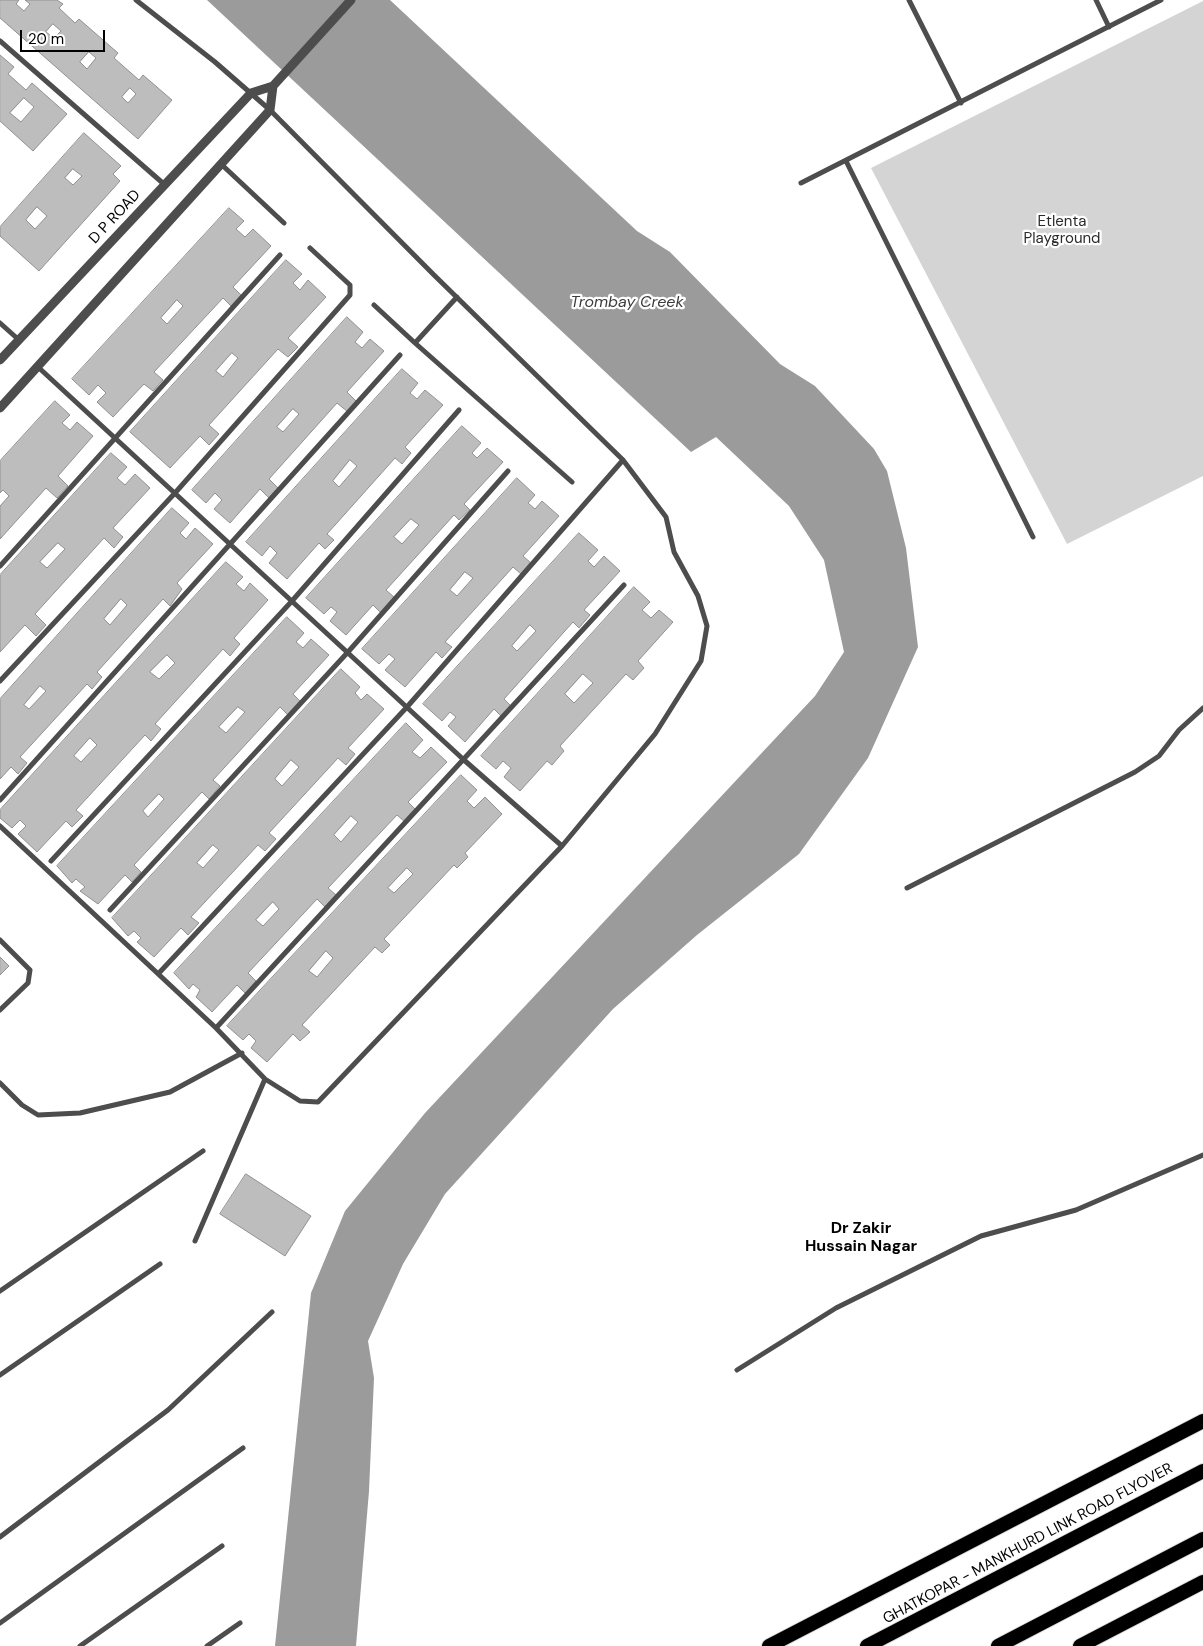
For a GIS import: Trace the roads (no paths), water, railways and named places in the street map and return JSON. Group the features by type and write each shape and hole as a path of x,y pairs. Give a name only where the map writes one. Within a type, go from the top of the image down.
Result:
{"highway":[{"path":"769,1646 1203,1421"},
{"name":"GHATKOPAR - MANKHURD LINK ROAD FLYOVER","path":"867,1646 1203,1471"},
{"path":"998,1646 1203,1539"},
{"path":"1080,1646 1203,1582"}],"street":[{"path":"0,826 159,973 242,1053 265,1079 300,1101 318,1102 562,846 656,734 701,661 707,626 698,596 674,552 666,517 623,460 456,297 270,110 136,0"},
{"path":"251,93 273,86 351,0"},
{"path":"909,0 961,103"},
{"path":"1096,0 1109,26"},
{"path":"801,183 1161,0"},
{"path":"0,42 164,185"},
{"path":"0,408 270,110 273,86"},
{"name":"D P ROAD","path":"0,360 251,93"},
{"path":"846,161 1033,537"},
{"path":"221,164 284,223"},
{"path":"0,681 175,493 350,295 350,285 310,248"},
{"path":"0,566 280,255"},
{"path":"415,342 456,297"},
{"path":"374,305 572,482"},
{"path":"0,323 19,340"},
{"path":"0,800 400,355"},
{"path":"38,367 464,760 562,846"},
{"path":"51,860 292,601 459,410"},
{"path":"159,973 407,706 623,460"},
{"path":"110,910 348,652 508,471"},
{"path":"216,1028 624,585"},
{"path":"907,888 1135,772 1159,756 1179,730 1203,708"},
{"path":"0,940 30,970 28,983 0,1010"},
{"path":"0,1082 22,1105 38,1115 80,1113 170,1092 242,1053"},
{"path":"195,1241 265,1079"},
{"path":"0,1291 203,1151"},
{"path":"737,1370 836,1308 981,1236 1076,1210 1203,1155"},
{"path":"0,1376 160,1264"},
{"path":"0,1537 168,1410 272,1312"},
{"path":"0,1623 243,1448"},
{"path":"80,1646 222,1546"},
{"path":"207,1646 240,1623"}],"water":[{"name":"Trombay Creek","path":"207,0 390,0 637,231 670,252 780,364 815,386 874,449 887,471 906,548 918,647 868,758 799,854 697,935 613,1009 445,1194 403,1264 368,1341 374,1378 369,1491 356,1646 275,1646 311,1293 345,1211 425,1113 815,696 844,652 824,560 789,506 716,437 691,452"}],"district":[{"name":"Dr Zakir Hussain Nagar","path":"861,1238"}],"park label":[{"name":"Etlenta Playground","path":"1062,230"}]}
